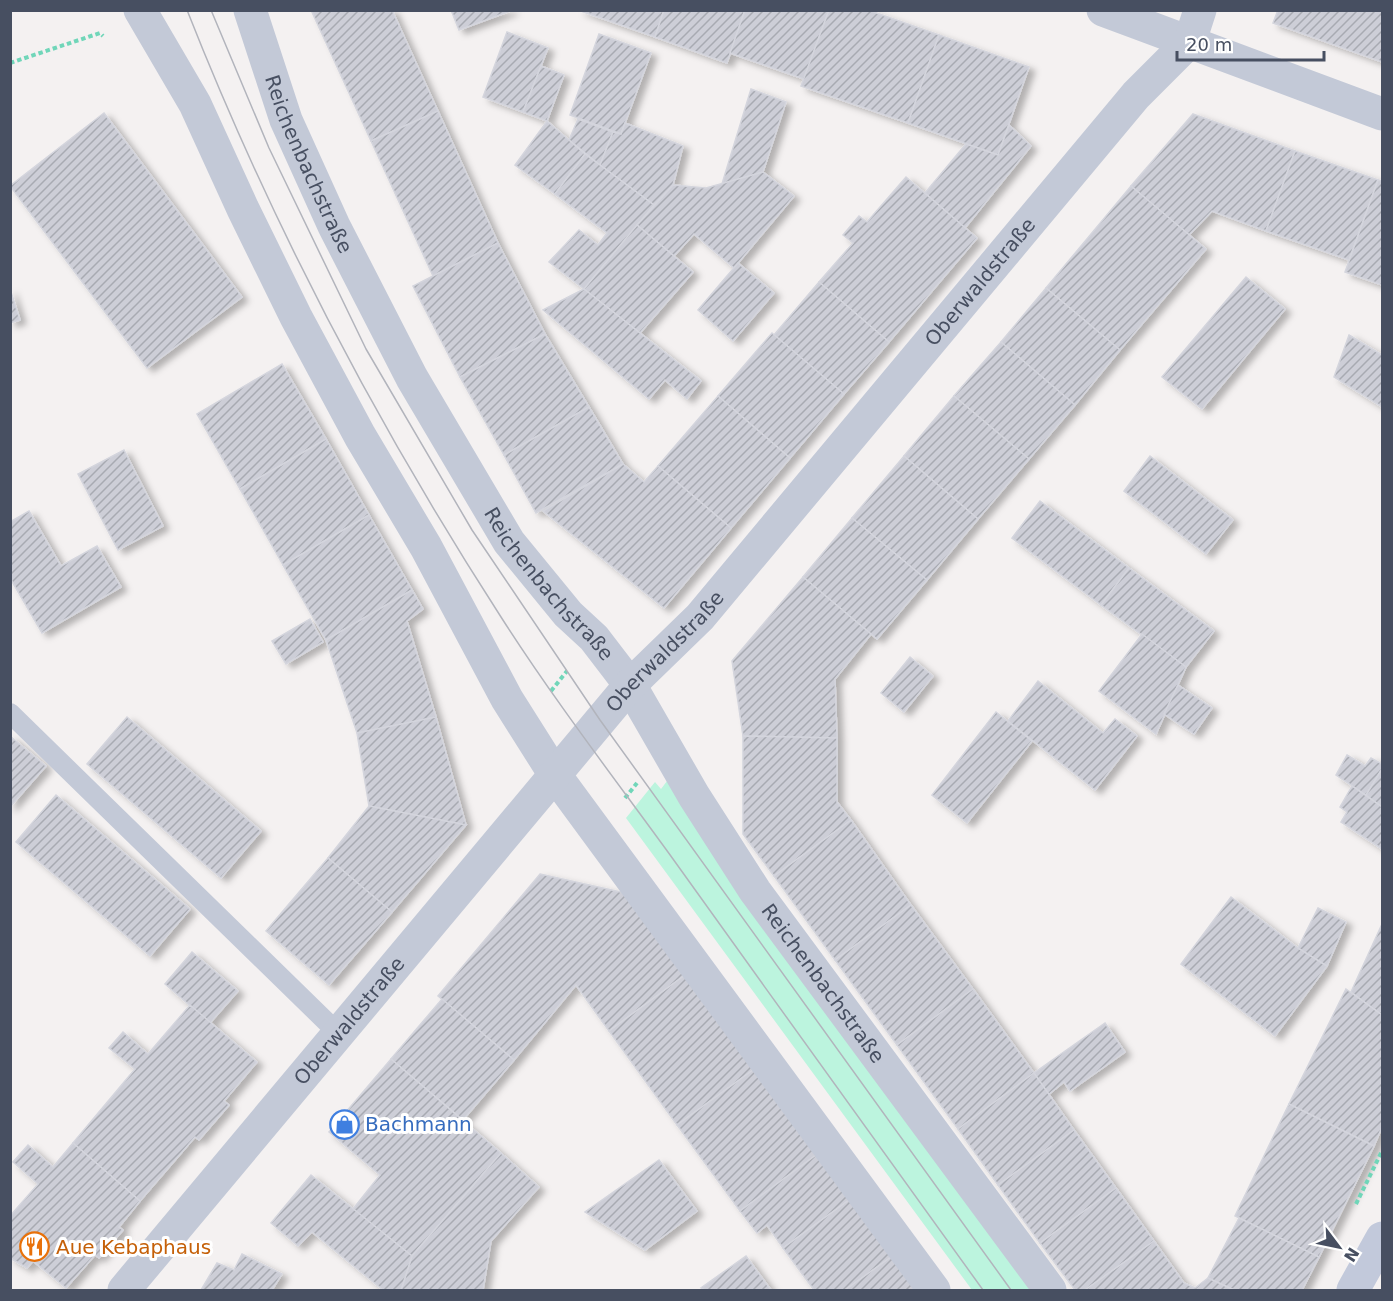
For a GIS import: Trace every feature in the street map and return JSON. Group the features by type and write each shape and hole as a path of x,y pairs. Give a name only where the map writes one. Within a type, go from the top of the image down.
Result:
{"main road":[{"path":"1353,1290 1383,1238"}],"street":[{"path":"140,10 195,104 252,229 360,435 426,547 507,699 555,775 934,1290"},
{"name":"Reichenbachstraße","path":"250,10 286,120 334,226 412,378 509,542 568,614 594,638 630,685 694,796 755,891 1050,1290"},
{"path":"1103,10 1383,114"},
{"name":"Oberwaldstraße","path":"124,1290 630,685 700,617 1136,95 1190,41 1200,10"}],"lane":[{"path":"10,713 339,1034"}],"path":[{"path":"597,831 667,748"}],"green space":[{"path":"670,777 1032,1290 972,1290 626,818 655,782 661,789"}],"building":[{"path":"311,10 392,10 438,111 371,141"},
{"path":"451,10 513,10 459,30"},
{"path":"578,10 664,10 655,37"},
{"path":"664,10 745,10 727,63 655,37"},
{"path":"745,10 829,10 804,79 730,53"},
{"path":"829,10 868,10 939,35 908,123 801,86"},
{"path":"1278,10 1382,10 1382,62 1273,23"},
{"path":"507,32 548,48 523,112 483,97"},
{"path":"599,34 651,53 621,134 570,115"},
{"path":"939,35 1029,67 998,155 908,123"},
{"path":"541,66 564,75 547,121 523,112"},
{"path":"751,89 786,102 763,172 722,184"},
{"path":"438,111 498,243 433,276 371,141"},
{"path":"104,113 242,297 147,368 10,186"},
{"path":"1193,114 1295,151 1266,231 1212,211 1189,235 1131,186"},
{"path":"578,119 613,132 600,165 569,140"},
{"path":"547,121 585,154 555,194 515,165"},
{"path":"625,123 683,146 673,185 654,205 600,165 613,132 621,134"},
{"path":"1009,125 1031,146 965,228 925,193 966,144 998,155"},
{"path":"1295,151 1378,180 1349,260 1266,231"},
{"path":"585,154 654,205 584,289 549,262 579,230 598,245 607,233 555,194"},
{"path":"763,172 794,196 734,268 694,234 674,256 637,225 673,185 706,188"},
{"path":"906,177 977,238 889,342 819,282 853,243 843,235 859,216 867,222"},
{"path":"1378,180 1382,181 1382,285 1345,272"},
{"path":"1131,186 1206,249 1120,350 1046,288"},
{"path":"637,225 693,272 640,333 584,289"},
{"path":"498,243 545,334 460,377 413,286"},
{"path":"738,263 774,293 733,341 698,310"},
{"path":"1246,277 1285,309 1202,409 1162,377"},
{"path":"819,282 889,342 844,394 774,335"},
{"path":"1046,288 1120,350 1075,405 1001,342"},
{"path":"10,289 20,320 10,323"},
{"path":"584,289 701,381 687,399 665,380 649,399 543,310"},
{"path":"772,333 844,394 790,458 718,396"},
{"path":"545,334 589,407 504,455 460,377"},
{"path":"1349,335 1382,355 1382,407 1334,377"},
{"path":"1001,342 1075,405 1029,459 954,396"},
{"path":"282,364 326,439 240,489 197,414"},
{"path":"718,396 790,458 731,528 658,466"},
{"path":"954,396 1029,459 978,519 904,456"},
{"path":"589,407 623,464 536,513 504,455"},
{"path":"326,439 369,515 283,565 240,489"},
{"path":"124,450 163,526 118,550 78,474"},
{"path":"904,456 978,519 927,580 852,518"},
{"path":"1150,456 1233,520 1206,554 1124,491"},
{"path":"623,464 644,482 658,466 731,528 664,608 543,511"},
{"path":"1040,501 1129,568 1101,605 1012,538"},
{"path":"29,511 61,566 97,546 121,587 42,633 10,578 10,522"},
{"path":"369,515 412,590 326,640 283,565"},
{"path":"852,518 927,580 877,639 803,577"},
{"path":"1129,568 1214,631 1186,667 1101,605"},
{"path":"803,577 871,634 835,679 837,738 743,736 732,661"},
{"path":"412,590 423,609 407,621 436,717 357,733 326,640"},
{"path":"310,619 323,642 286,664 272,641"},
{"path":"1142,634 1186,667 1156,734 1099,691"},
{"path":"910,657 933,676 904,712 881,693"},
{"path":"1038,681 1103,733 1115,719 1137,736 1095,790 1008,721"},
{"path":"1178,685 1212,708 1194,734 1164,714"},
{"path":"996,712 1032,741 967,823 932,795"},
{"path":"127,717 261,831 221,878 87,764"},
{"path":"436,717 466,825 369,806 357,733"},
{"path":"10,736 46,766 10,807"},
{"path":"743,736 837,738 837,802 851,820 774,876 743,834"},
{"path":"1347,755 1365,766 1371,758 1382,764 1382,769 1366,795 1336,775"},
{"path":"1382,769 1382,807 1366,795"},
{"path":"1352,786 1382,807 1382,849 1341,822 1347,812 1340,807"},
{"path":"56,795 190,909 150,956 16,842"},
{"path":"369,806 466,825 392,912 328,858"},
{"path":"851,820 911,905 835,960 774,876"},
{"path":"328,858 392,912 329,985 266,931"},
{"path":"540,874 625,893 685,975 609,1031 576,985 514,1060 438,996"},
{"path":"1231,897 1298,948 1327,966 1275,1036 1181,964"},
{"path":"911,905 973,989 897,1045 835,960"},
{"path":"1318,908 1346,922 1327,966 1298,948"},
{"path":"1382,924 1382,1015 1351,992"},
{"path":"192,952 238,991 210,1023 165,984"},
{"path":"685,975 753,1070 677,1125 609,1031"},
{"path":"973,989 1034,1073 958,1129 897,1045"},
{"path":"1346,989 1382,1015 1382,1127 1374,1146 1289,1104"},
{"path":"442,999 514,1060 463,1120 391,1059"},
{"path":"190,1005 257,1062 224,1101 229,1105 199,1140 195,1137 140,1201 73,1143 135,1069 109,1048 123,1032 148,1054"},
{"path":"1105,1023 1125,1052 1070,1091 1064,1082 1048,1095 1034,1073"},
{"path":"391,1059 501,1153 412,1256 353,1209 380,1175 329,1132"},
{"path":"753,1070 816,1155 740,1211 677,1125"},
{"path":"1034,1073 1074,1130 998,1185 958,1129"},
{"path":"1289,1104 1374,1146 1319,1257 1235,1216"},
{"path":"1074,1130 1116,1188 1040,1243 998,1185"},
{"path":"73,1143 140,1201 119,1227 123,1230 99,1258 95,1255 66,1288 33,1261 27,1268 10,1258 10,1216 38,1184 13,1162 28,1145 53,1167"},
{"path":"501,1153 539,1187 491,1241 483,1290 401,1290 412,1256"},
{"path":"816,1155 849,1200 783,1248 767,1225 757,1233 740,1211"},
{"path":"659,1160 697,1211 645,1250 585,1212"},
{"path":"311,1175 412,1256 401,1290 383,1290 312,1232 298,1246 271,1223"},
{"path":"1116,1188 1154,1241 1085,1290 1075,1290 1040,1243"},
{"path":"849,1200 891,1257 845,1290 814,1290 783,1248"},
{"path":"1239,1218 1319,1257 1302,1290 1234,1290 1208,1278"},
{"path":"1154,1241 1184,1283 1195,1288 1208,1278 1234,1290 1085,1290"},
{"path":"242,1254 282,1274 272,1290 201,1290 217,1263 234,1270"},
{"path":"746,1256 771,1290 705,1290 701,1288"},
{"path":"891,1257 915,1290 845,1290"}],"tram line":[{"path":"187,10 254,168 329,321 369,397 455,545 563,709 983,1290"},
{"path":"211,10 269,148 366,349 472,530 600,720 1011,1290"}],"place":[{"name":"Bachmann","path":"344,1124"},
{"name":"Aue Kebaphaus","path":"35,1247"}]}
